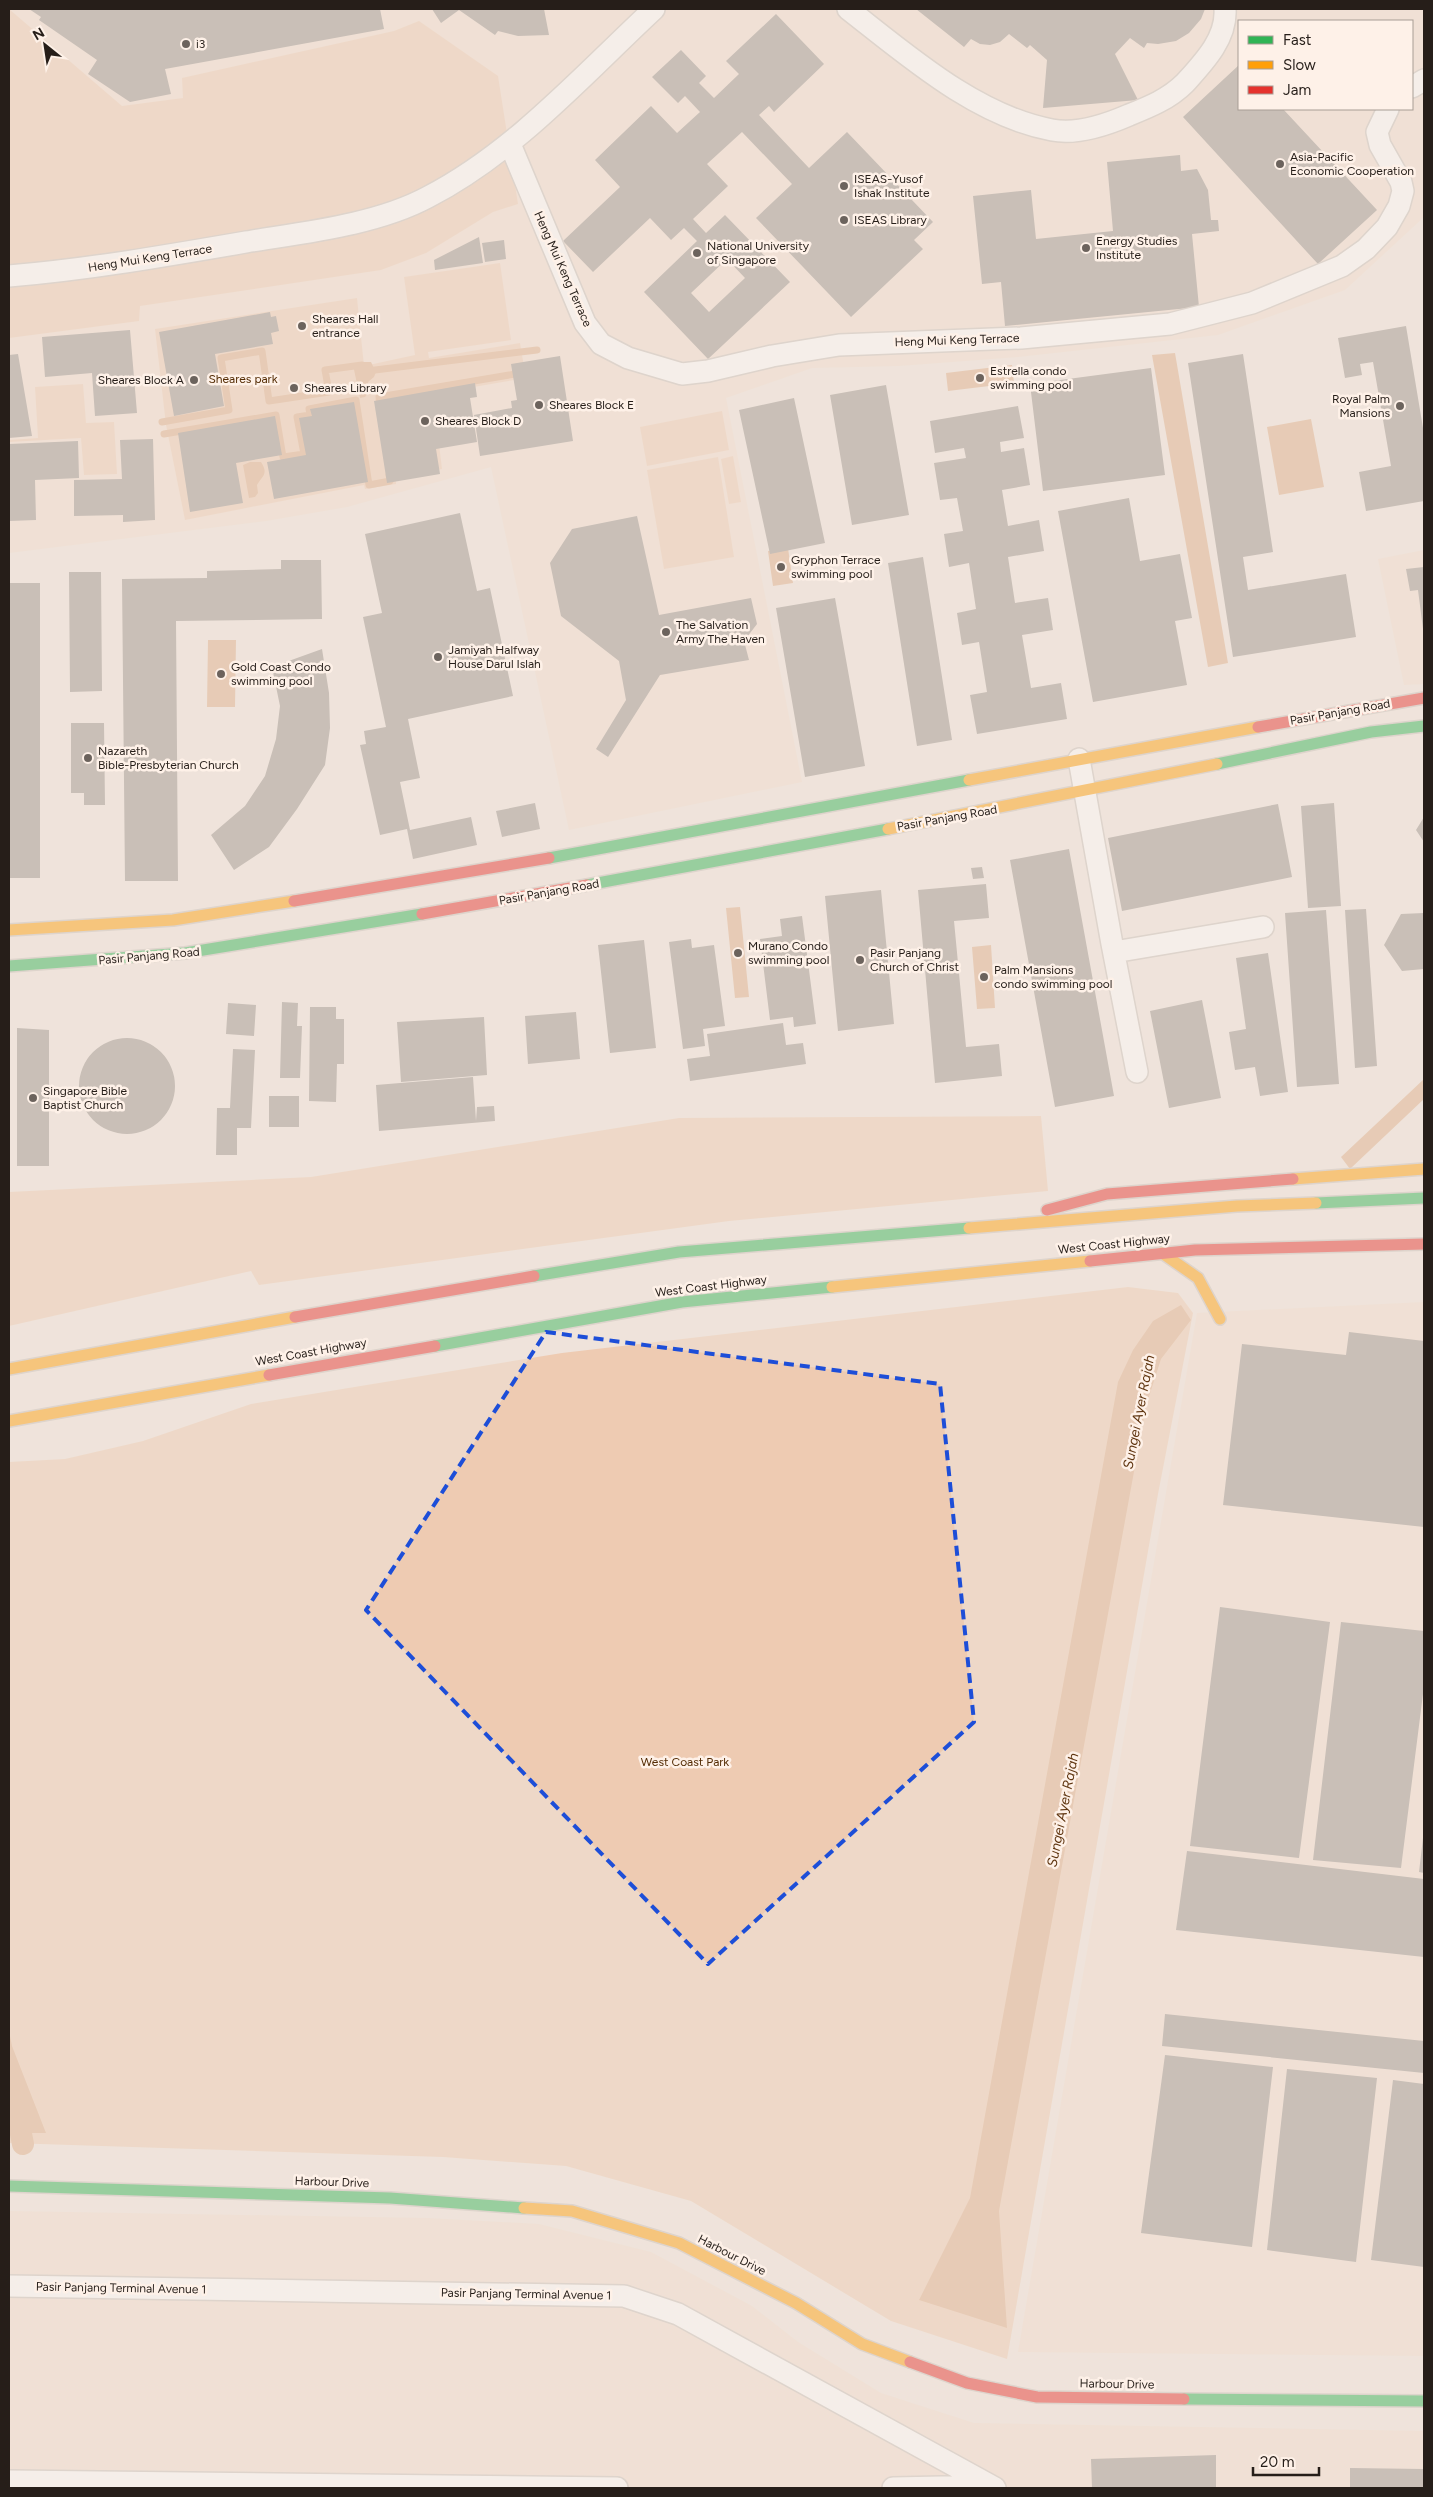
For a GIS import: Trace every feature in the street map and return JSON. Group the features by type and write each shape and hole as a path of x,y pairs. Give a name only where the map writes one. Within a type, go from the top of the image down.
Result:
{"main road":[{"name":"Pasir Panjang Road","path":"9,930 173,920 496,868 1080,759 1424,698"},
{"name":"Pasir Panjang Road","path":"9,966 186,953 254,942 612,881 1085,792 1371,732 1424,726"},
{"path":"996,1226 1068,1203 1107,1194 1424,1169"},
{"path":"9,1369 246,1325 679,1252 1237,1206 1424,1198"},
{"name":"West Coast Highway","path":"9,1421 682,1302 1195,1250 1424,1244"},
{"path":"1162,1253 1198,1278 1220,1319"},
{"name":"Harbour Drive","path":"9,2186 390,2198 572,2211 679,2243 796,2303 862,2344 967,2383 1037,2397 1424,2401"}],"street":[{"name":"Heng Mui Keng Terrace","path":"9,276 78,270 293,234 379,216 426,198 459,180 510,144 654,9"},
{"path":"848,9 906,54 968,97 1004,116 1053,130 1080,130 1113,122 1157,103 1181,86 1202,64 1224,31 1225,9"},
{"path":"1413,87 1424,80"},
{"name":"Heng Mui Keng Terrace","path":"510,144 585,323 601,344 628,358 682,374 708,371 772,356 839,345 1021,338 1170,324 1252,303 1342,266 1366,249 1387,226 1399,206 1403,191 1401,182 1380,145 1378,132 1388,110"},
{"path":"1080,759 1137,1072"},
{"path":"1114,952 1263,927"},
{"name":"Pasir Panjang Terminal Avenue 1","path":"9,2286 624,2296 678,2314 993,2487"},
{"path":"9,2480 48,2485 617,2488"},
{"path":"893,2488 993,2487"}],"highlighted area":[{"path":"546,1332 940,1384 974,1722 708,1964 366,1610"}],"shaded area":[{"name":"National University of Singapore","path":"9,9 1424,9 1424,217 1345,290 1218,335 1018,357 899,366 812,368 726,398 802,782 569,830 491,467 347,507 266,521 9,553"},
{"path":"1424,550 1424,684 1404,685 1378,559"},
{"path":"1424,1302 1424,2356 1018,2352 1197,1313"},
{"path":"9,2211 427,2218 539,2224 651,2252 752,2306 798,2342 881,2393 974,2423 1424,2431 1424,2488 9,2488"}],"green space":[{"path":"9,9 122,106 183,98 182,78 394,31 419,21 498,76 518,204 493,212 426,253 381,270 140,306 139,321 9,338"},
{"name":"Sheares park","path":"500,263 511,340 428,352 429,358 520,343 526,378 433,394 442,469 396,478 396,484 365,489 364,485 185,520 166,425 155,329 357,298 364,366 415,355 404,277"},
{"path":"83,384 86,423 114,422 117,474 84,475 81,438 9,442 9,440 38,438 35,387"},
{"path":"722,411 729,450 647,466 640,427"},
{"path":"733,456 741,502 729,504 721,459"},
{"path":"718,457 734,557 664,569 647,470"},
{"path":"1041,1116 1048,1191 729,1221 259,1285 251,1271 9,1326 9,1192 311,1177 679,1118"},
{"name":"West Coast Park","path":"1128,1287 1178,1293 1193,1313 1158,1494 1007,2359 891,2321 691,2201 566,2166 443,2157 9,2143 9,1462 65,1459 143,1441 251,1404 562,1353"}],"water":[{"path":"1175,353 1228,663 1208,667 1152,355"},
{"path":"361,362 371,362 376,372 374,377 368,382 368,393 365,397 360,398 353,365"},
{"name":"Estrella condo swimming pool","path":"1012,365 1014,383 948,391 946,373"},
{"path":"1311,419 1324,487 1279,495 1267,427"},
{"path":"250,462 261,462 265,472 257,485 258,493 255,497 249,498 243,465"},
{"name":"Gryphon Terrace swimming pool","path":"788,548 793,583 773,586 768,551"},
{"name":"Gold Coast Condo swimming pool","path":"208,640 236,640 235,707 207,707"},
{"name":"Murano Condo swimming pool","path":"740,907 749,997 735,998 726,908"},
{"name":"Palm Mansions condo swimming pool","path":"991,945 995,1008 977,1009 972,947"},
{"path":"1424,1079 1424,1099 1350,1169 1341,1157"},
{"name":"Sungei Ayer Rajah","path":"1181,1305 1191,1320 1161,1359 1146,1406 999,2211 1007,2328 919,2300 970,2198 1118,1382 1133,1350 1153,1321"},
{"path":"9,2031 12,2046 46,2133 9,2133"}],"building":[{"name":"i3","path":"29,9 380,9 384,29 165,69 171,94 130,102 88,74 97,60 39,20 41,17"},
{"path":"432,9 544,9 549,35 518,36 498,31 495,35 459,10 441,23"},
{"path":"916,9 1205,9 1201,19 1189,33 1176,41 1158,44 1147,43 1144,48 1130,38 1115,54 1138,100 1043,108 1047,60 1030,45 1027,48 1009,34 1000,42 990,45 980,44 971,39 964,47"},
{"name":"ISEAS-Yusof Ishak Institute","path":"776,14 824,64 774,112 769,106 759,115 809,168 847,132 933,222 914,240 923,249 851,317 756,218 792,184 742,132 707,164 728,186 693,219 706,233 725,215 790,282 708,359 644,292 697,241 684,228 671,240 650,218 593,272 563,241 620,187 595,160 651,106 677,133 700,112 685,96 678,103 652,77 681,50 706,76 699,83 714,98 739,74 726,61","holes":["727,259 745,278 709,312 691,293"]},
{"name":"Asia-Pacific Economic Cooperation","path":"1238,66 1238,110 1284,110 1377,210 1318,264 1183,117"},
{"name":"Energy Studies Institute","path":"1180,155 1181,171 1197,169 1208,190 1211,220 1218,220 1219,231 1192,234 1199,307 1005,326 1001,282 982,284 973,196 1031,190 1036,239 1113,231 1107,162"},
{"path":"479,237 483,263 435,270 434,260"},
{"path":"504,240 506,259 485,262 482,243"},
{"name":"Sheares Block A","path":"270,312 271,317 276,316 279,331 271,333 273,344 215,354 224,406 174,416 159,332"},
{"name":"Royal Palm Mansions","path":"1406,326 1424,434 1424,501 1366,511 1359,472 1391,466 1373,362 1360,364 1362,375 1345,378 1338,338"},
{"path":"130,330 137,413 95,416 92,373 45,377 42,337"},
{"path":"18,354 32,436 9,438 9,355"},
{"path":"1243,354 1273,552 1243,557 1248,590 1346,574 1356,637 1233,657 1188,363"},
{"name":"Sheares Block E","path":"560,356 573,441 480,456 474,415 512,408 511,401 517,400 511,364"},
{"path":"1151,368 1165,475 1043,491 1030,384"},
{"name":"Sheares Block D","path":"475,383 477,397 470,398 477,442 436,449 440,474 387,483 374,401"},
{"path":"886,385 909,515 852,525 830,395"},
{"path":"794,398 825,543 770,554 739,410"},
{"path":"354,402 368,482 274,499 267,462 306,455 299,418 312,416 310,409"},
{"path":"1018,406 1024,438 1000,442 1001,452 1024,448 1030,485 1002,490 1008,526 1039,520 1044,551 1008,557 1015,603 1048,598 1053,630 1022,635 1031,688 1061,683 1067,719 977,734 970,695 987,692 979,642 962,645 957,613 976,609 969,563 949,567 944,534 963,531 957,498 940,500 934,463 966,458 964,448 935,453 930,421"},
{"path":"275,416 282,455 236,463 243,503 190,512 178,433"},
{"path":"153,439 155,520 123,522 123,515 74,516 74,480 122,479 120,440"},
{"path":"78,441 79,478 35,480 36,520 9,521 9,444"},
{"path":"1129,498 1140,561 1180,554 1192,618 1175,621 1187,685 1093,702 1058,511"},
{"name":"Jamiyah Halfway House Darul Islah","path":"460,513 477,591 490,588 513,696 408,719 420,778 400,782 410,830 471,817 477,845 413,859 407,829 380,835 360,745 366,744 364,731 386,727 363,617 382,613 365,534"},
{"name":"The Salvation Army The Haven","path":"637,516 659,615 751,598 757,624 744,641 749,660 660,675 608,757 596,749 626,700 619,661 561,616 550,563 572,529"},
{"path":"923,557 952,740 917,746 888,563"},
{"path":"281,560 321,560 322,619 176,621 178,881 125,881 122,579 207,578 207,571 281,569"},
{"path":"1424,567 1423,629 1418,590 1410,591 1406,569"},
{"path":"69,572 101,572 102,691 70,692"},
{"path":"9,583 40,583 40,878 9,878"},
{"path":"835,598 865,766 805,777 776,608"},
{"path":"322,649 329,693 330,728 325,765 297,809 269,847 234,870 211,835 245,806 265,776 276,739 280,706 272,667"},
{"name":"Nazareth Bible-Presbyterian Church","path":"71,723 104,723 105,805 84,805 84,793 71,793"},
{"path":"535,803 540,829 502,837 496,811"},
{"path":"1334,803 1341,906 1308,908 1301,806"},
{"path":"1278,804 1292,877 1122,911 1108,838"},
{"path":"1424,817 1424,842 1416,830"},
{"path":"1069,849 1114,1096 1055,1107 1010,860"},
{"path":"982,867 984,878 973,879 971,868"},
{"path":"986,884 989,918 954,921 966,1047 999,1044 1002,1076 935,1083 918,890"},
{"name":"Pasir Panjang Church of Christ","path":"881,890 894,1024 838,1031 825,896"},
{"path":"1366,909 1377,1066 1355,1068 1345,910"},
{"path":"1326,910 1339,1084 1297,1087 1285,913"},
{"path":"1424,913 1424,969 1402,971 1384,945 1401,914"},
{"path":"802,916 816,1024 794,1027 793,1017 770,1020 760,939 782,936 780,919"},
{"path":"691,939 692,948 714,945 725,1026 703,1029 705,1046 683,1049 669,942"},
{"path":"644,940 656,1048 610,1053 598,945"},
{"path":"1268,953 1288,1092 1260,1096 1255,1067 1235,1070 1229,1032 1246,1029 1236,958"},
{"path":"1202,1000 1221,1098 1169,1108 1150,1011"},
{"path":"282,1002 298,1003 297,1026 302,1026 300,1078 280,1078"},
{"path":"228,1003 256,1005 254,1036 226,1034"},
{"path":"310,1007 336,1007 336,1019 344,1019 344,1064 337,1064 336,1102 309,1101"},
{"path":"576,1012 580,1059 528,1064 525,1016"},
{"path":"484,1017 487,1075 401,1082 397,1022"},
{"path":"783,1023 786,1045 803,1043 806,1064 690,1081 687,1059 710,1056 707,1034"},
{"name":"Singapore Bible Baptist Church","path":"17,1028 49,1030 49,1166 17,1166"},
{"path":"127,1038 145,1041 161,1052 172,1068 175,1086 172,1104 161,1120 145,1131 127,1134 109,1131 93,1120 82,1104 79,1086 82,1068 93,1052 109,1041"},
{"path":"233,1049 255,1050 251,1128 237,1128 237,1155 216,1155 217,1108 230,1108"},
{"path":"473,1077 476,1121 477,1107 494,1106 495,1121 379,1131 376,1085"},
{"path":"269,1096 299,1096 299,1127 269,1127"},
{"path":"1349,1332 1424,1341 1424,1527 1223,1505 1242,1344 1346,1355"},
{"path":"1220,1607 1330,1622 1299,1858 1190,1846"},
{"path":"1341,1622 1424,1631 1424,1686 1401,1868 1313,1860"},
{"path":"1424,1838 1424,1873 1419,1872"},
{"path":"1187,1851 1424,1879 1424,1957 1176,1930"},
{"path":"1165,2014 1424,2041 1424,2073 1162,2046"},
{"path":"1165,2055 1273,2067 1252,2247 1141,2233"},
{"path":"1287,2069 1377,2078 1356,2262 1267,2250"},
{"path":"1393,2080 1424,2084 1424,2267 1371,2260"},
{"path":"1216,2455 1216,2488 1092,2488 1091,2459"},
{"path":"1350,2468 1424,2469 1424,2488 1350,2488"}],"waterway":[{"path":"367,371 537,350"},
{"path":"162,422 229,410 221,358 262,351 269,401 329,392 325,370 362,365"},
{"path":"380,407 379,397 521,373"},
{"path":"164,434 276,415 283,457 304,454 297,417 310,415 309,409 356,400 369,485 390,481 389,475"},
{"path":"9,2074 23,2144"}],"traffic: fast":[{"path":"1217,764 1371,732 1424,726"},
{"path":"549,858 969,780"},
{"path":"587,885 888,829"},
{"path":"9,966 185,953 422,914"},
{"path":"1316,1203 1424,1198"},
{"path":"534,1276 679,1252 969,1228"},
{"path":"435,1346 682,1302 832,1287"},
{"path":"9,2186 390,2198 524,2208"},
{"path":"1184,2399 1424,2401"}],"traffic: slow":[{"path":"969,780 1258,727"},
{"path":"888,829 1217,764"},
{"path":"9,930 173,920 294,901"},
{"path":"1293,1179 1424,1169"},
{"path":"969,1228 1237,1206 1316,1203"},
{"path":"1162,1253 1198,1278 1220,1319"},
{"path":"832,1287 1090,1261"},
{"path":"9,1369 295,1317"},
{"path":"9,1421 269,1375"},
{"path":"524,2208 572,2211 679,2243 796,2303 862,2344 910,2362"}],"traffic: jam":[{"path":"1258,727 1424,698"},
{"path":"294,901 549,858"},
{"path":"422,914 587,885"},
{"path":"1047,1210 1107,1194 1293,1179"},
{"path":"1090,1261 1195,1250 1424,1244"},
{"path":"295,1317 534,1276"},
{"path":"269,1375 435,1346"},
{"path":"910,2362 967,2383 1037,2397 1184,2399"}],"place":[{"name":"i3","path":"186,44"},
{"name":"Asia-Pacific Economic Cooperation","path":"1280,164"},
{"name":"ISEAS-Yusof Ishak Institute","path":"844,186"},
{"name":"ISEAS Library","path":"844,220"},
{"name":"Energy Studies Institute","path":"1086,248"},
{"name":"National University of Singapore","path":"697,253"},
{"name":"Sheares Hall entrance","path":"302,326"},
{"name":"Estrella condo swimming pool","path":"980,378"},
{"name":"Sheares Block A","path":"194,380"},
{"name":"Sheares Library","path":"294,388"},
{"name":"Sheares Block E","path":"539,405"},
{"name":"Royal Palm Mansions","path":"1400,406"},
{"name":"Sheares Block D","path":"425,421"},
{"name":"Gryphon Terrace swimming pool","path":"781,567"},
{"name":"The Salvation Army The Haven","path":"666,632"},
{"name":"Jamiyah Halfway House Darul Islah","path":"438,657"},
{"name":"Gold Coast Condo swimming pool","path":"221,674"},
{"name":"Nazareth Bible-Presbyterian Church","path":"88,758"},
{"name":"Murano Condo swimming pool","path":"738,953"},
{"name":"Pasir Panjang Church of Christ","path":"860,960"},
{"name":"Palm Mansions condo swimming pool","path":"984,977"},
{"name":"Singapore Bible Baptist Church","path":"33,1098"}]}
